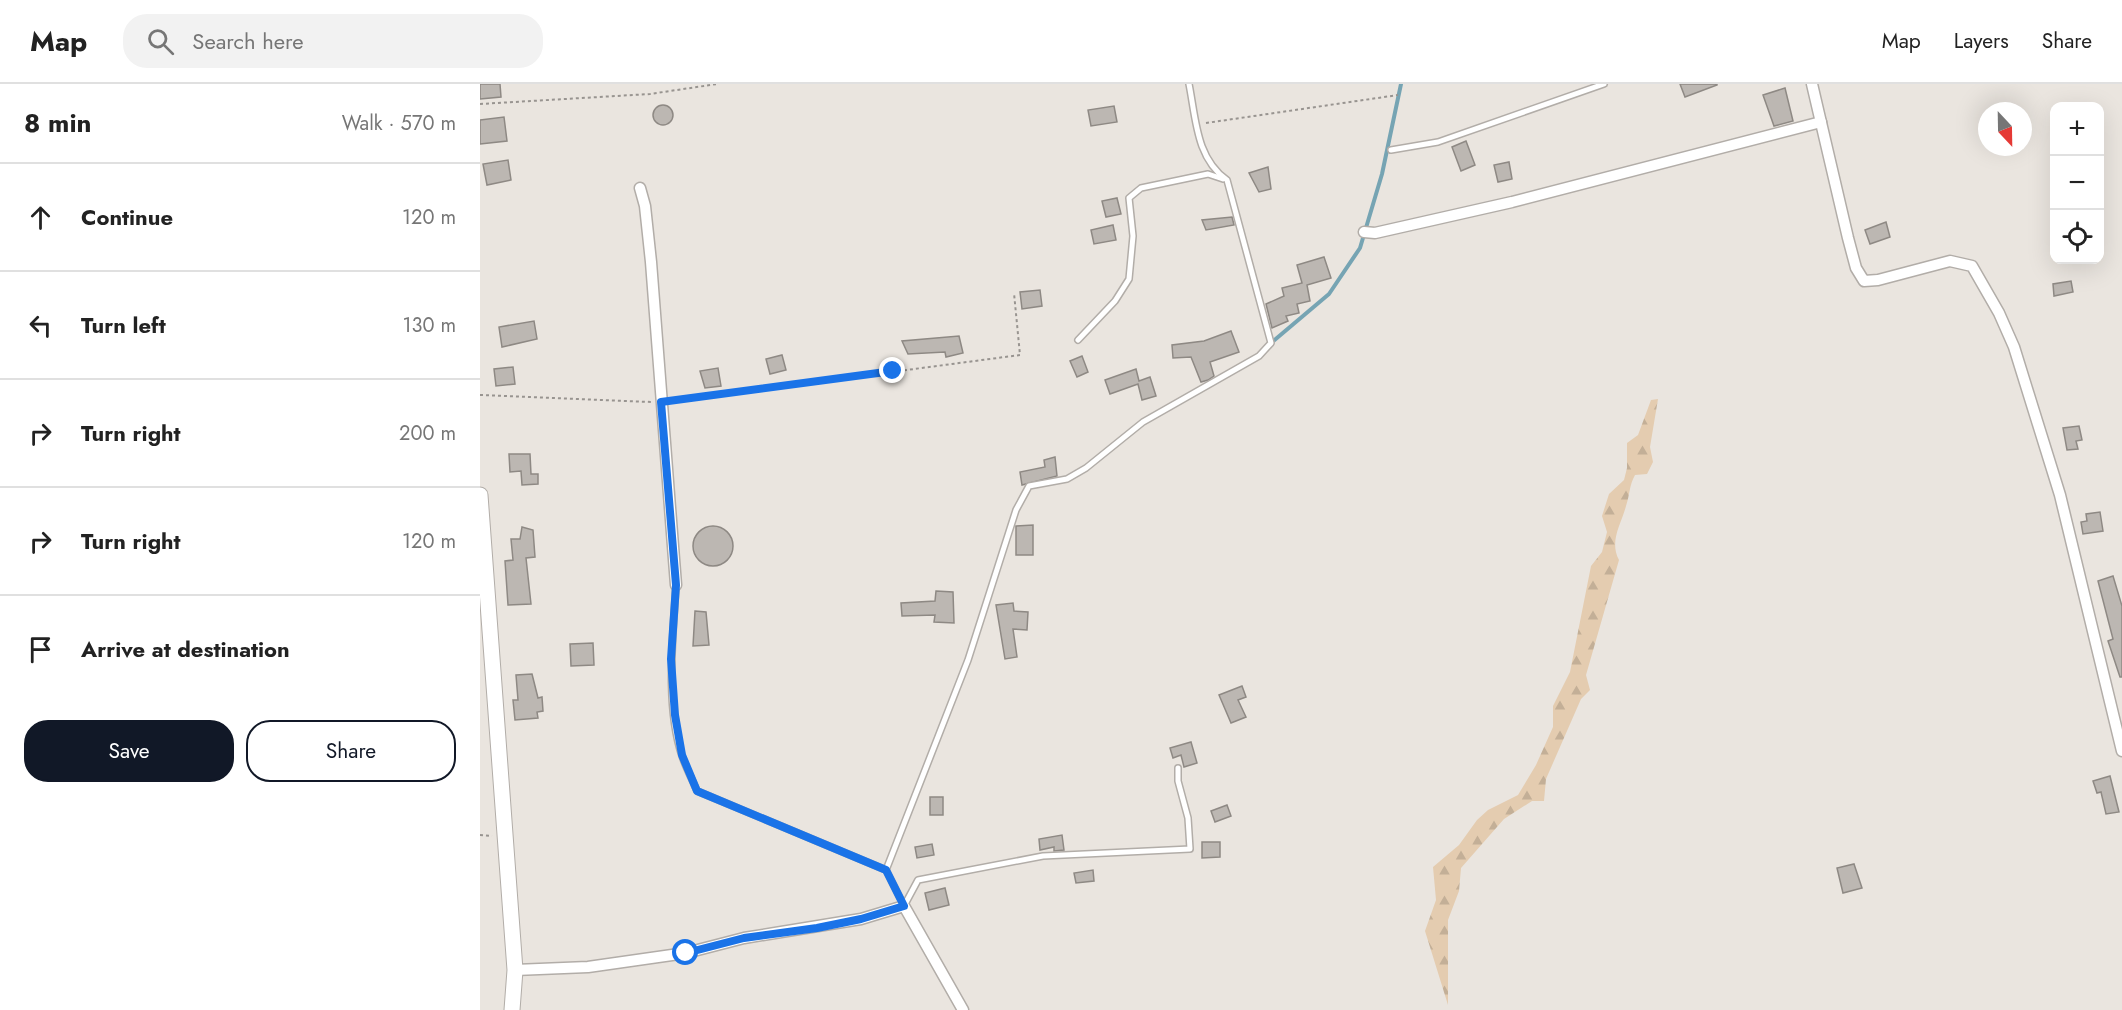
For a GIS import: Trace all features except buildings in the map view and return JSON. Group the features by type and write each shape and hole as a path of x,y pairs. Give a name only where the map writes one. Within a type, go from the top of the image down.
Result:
{"street":[{"path":"1812,84 1840,194 1848,238 1856,268 1864,281 1878,280 1950,261 1972,266 1999,313 2014,347 2060,495 2122,752"},
{"path":"1364,232 1375,233 1512,202 1821,122"},
{"path":"640,188 646,217 676,585"},
{"path":"480,495 482,550 515,970 512,1010"},
{"path":"515,970 588,967 686,953 744,938 817,928 861,919 904,906 963,1010"}],"lane":[{"path":"886,870 968,660 1016,510 1029,486 1067,479 1086,468 1143,422 1259,356 1272,343 1227,180 1218,173 1202,150 1189,84"},
{"path":"1391,150 1438,142 1604,84"},
{"path":"1078,340 1115,301 1129,279 1133,236 1129,198 1141,188 1208,174 1227,180"},
{"path":"676,585 671,659 675,715 682,755 697,791 886,870 904,906"},
{"path":"904,906 918,880 1042,856 1190,849 1188,818 1178,781 1178,768"}],"path":[{"path":"480,104 650,94 717,84"},
{"path":"1197,124 1398,95"},
{"path":"480,395 661,402 1020,355 1014,293"}],"green space":[{"path":"1658,399 1650,447 1653,462 1647,474 1635,475 1617,533 1615,546 1619,560 1586,675 1590,690 1581,699 1546,779 1544,801 1532,801 1504,819 1461,868 1459,891 1448,920 1448,1005 1425,931 1436,900 1433,867 1459,845 1477,820 1488,810 1518,795 1536,765 1553,727 1553,706 1570,672 1591,566 1602,552 1607,532 1602,516 1609,494 1624,480 1627,468 1627,443 1638,435 1651,400"}],"waterway":[{"path":"1271,343 1329,294 1360,248 1382,174 1401,84"}],"route":[{"path":"686,953 744,938 817,928 861,919 904,906 886,870 697,791 682,755 675,715 671,659 676,585 669,471 661,402 893,371"}]}
